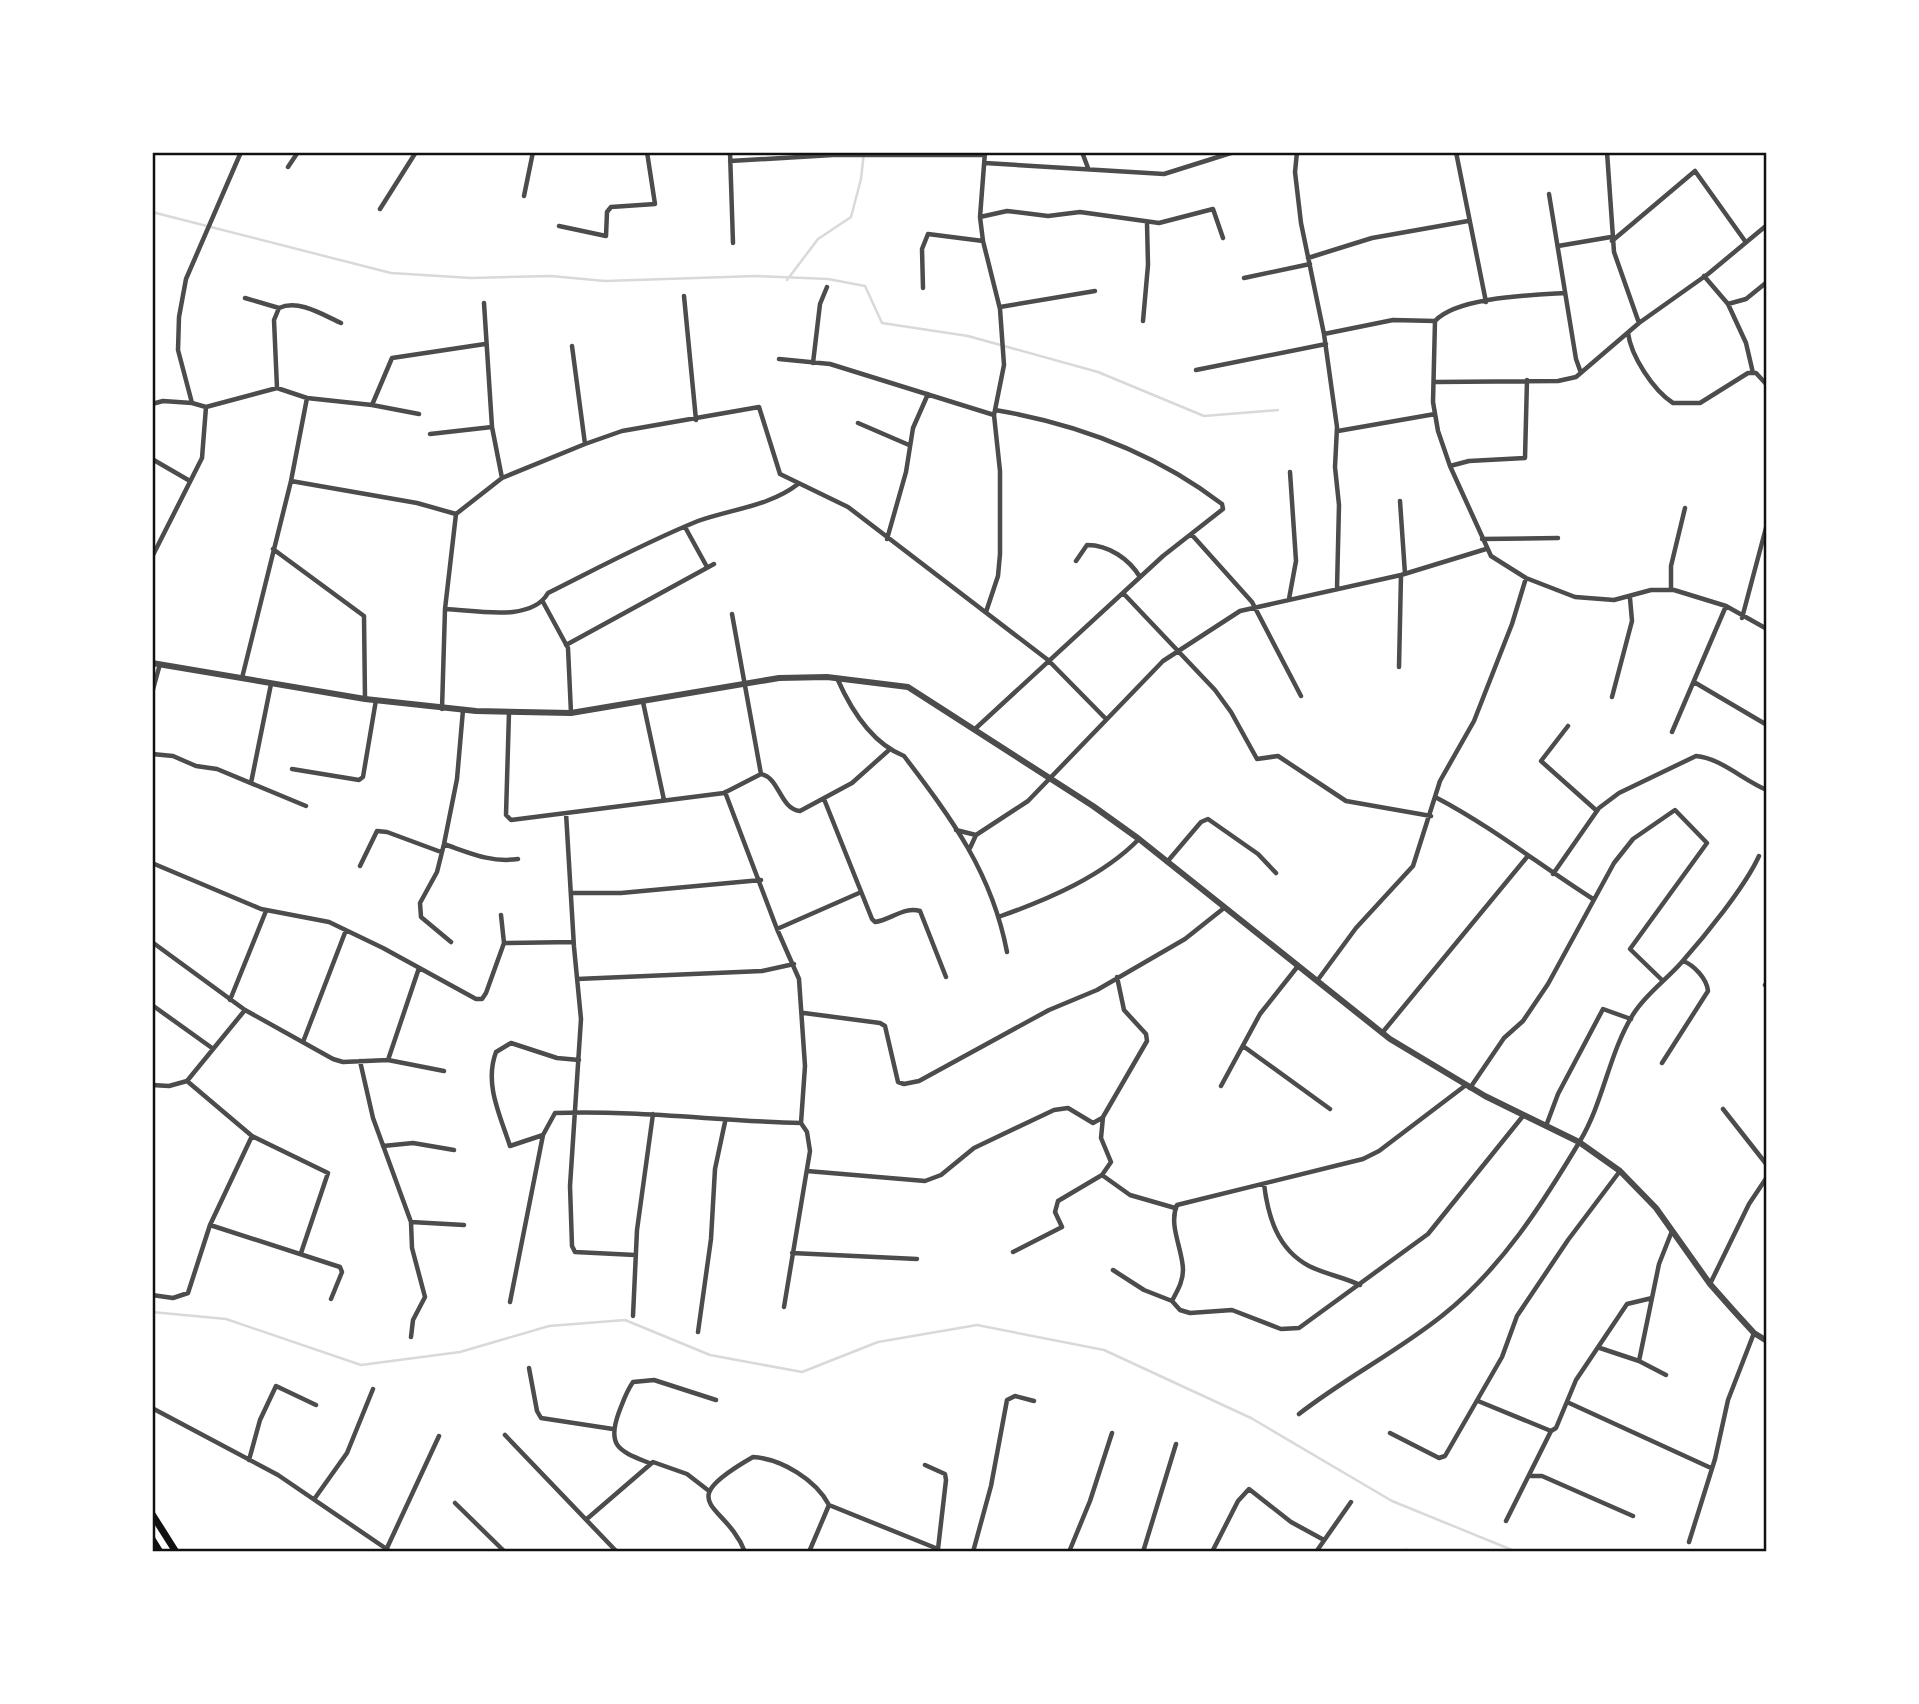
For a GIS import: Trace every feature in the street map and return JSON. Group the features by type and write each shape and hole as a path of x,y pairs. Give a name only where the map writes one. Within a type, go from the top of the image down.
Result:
{"main road":[{"path":"152,1514 176,1552"},
{"path":"152,1539 160,1552"}],"street":[{"path":"192,403 178,350 179,317 187,279 241,152"},
{"path":"288,167 298,152"},
{"path":"380,209 416,152"},
{"path":"524,196 533,152"},
{"path":"559,226 606,236 608,209 655,204 647,152"},
{"path":"730,152 733,243"},
{"path":"1082,152 1083,161 1089,169"},
{"path":"985,163 1164,174 1234,152"},
{"path":"1297,152 1297,195 1326,344 1338,431 1335,467 1339,505 1337,589"},
{"path":"1456,152 1486,303"},
{"path":"1607,152 1612,239 1639,323"},
{"path":"730,161 833,155 985,154 980,217 982,241 1000,307 1004,365 995,412 1000,471 1000,554 998,576 986,612"},
{"path":"1079,168 1083,161"},
{"path":"1558,246 1612,239 1695,171 1700,174 1745,241"},
{"path":"1549,194 1581,373"},
{"path":"980,217 1007,211 1048,216 1080,212 1147,223 1170,221 1213,209 1223,238"},
{"path":"1244,278 1309,261 1372,238 1468,221"},
{"path":"1143,321 1148,265 1147,223"},
{"path":"1436,382 1568,380 1581,373 1639,323 1704,276 1767,225"},
{"path":"923,288 922,249 928,233 982,241"},
{"path":"1704,276 1728,304 1746,343 1753,373 1767,385"},
{"path":"1728,304 1746,299 1767,282"},
{"path":"813,363 820,304 827,287"},
{"path":"1000,307 1095,291"},
{"path":"1324,334 1393,320 1434,321 1443,312 1486,303 1565,293"},
{"path":"684,296 696,420"},
{"path":"245,298 279,308 284,306 321,312 341,323"},
{"path":"484,303 492,427 502,478"},
{"path":"277,388 274,320 279,308"},
{"path":"1434,321 1435,414 1450,466 1486,549 1505,567 1575,597 1595,600 1630,598 1651,590 1671,590 1726,606 1742,618 1767,629"},
{"path":"1628,332 1629,345 1656,387 1667,399 1681,405 1700,403 1748,373 1753,373"},
{"path":"1619,340 1629,345"},
{"path":"372,405 392,358 485,344"},
{"path":"1196,370 1326,344"},
{"path":"572,346 585,444"},
{"path":"779,359 830,364 995,412 1081,429 1135,451 1189,479 1222,505 1223,509 1140,577 975,729"},
{"path":"1450,466 1475,460 1525,458 1527,380"},
{"path":"152,404 163,401 206,407 277,388 307,398 372,405 419,414"},
{"path":"887,539 906,472 913,428 928,394"},
{"path":"242,678 291,481 307,398"},
{"path":"152,557 202,458 206,407"},
{"path":"442,709 445,608 456,514 502,478 585,444 622,431 759,407 780,474 832,497 986,612 1048,660 1106,719"},
{"path":"1338,431 1435,414"},
{"path":"858,423 909,445"},
{"path":"430,434 492,427"},
{"path":"152,459 190,481"},
{"path":"1289,599 1296,561 1290,472"},
{"path":"291,481 417,503 456,514"},
{"path":"445,608 515,611 543,602 548,593 616,556 685,527 776,498 798,484"},
{"path":"1399,667 1403,575 1400,501"},
{"path":"1671,590 1671,566 1685,508"},
{"path":"1742,618 1767,524"},
{"path":"685,527 707,567"},
{"path":"1192,535 1255,606 1301,696"},
{"path":"1482,539 1558,538"},
{"path":"1076,561 1087,545 1101,547 1130,562 1140,577"},
{"path":"273,549 364,616 365,699"},
{"path":"970,848 975,835 1028,801 1147,675 1178,651 1240,611 1403,575 1486,549"},
{"path":"566,645 714,564"},
{"path":"1317,981 1356,928 1413,866 1447,766 1474,721 1512,624 1526,578"},
{"path":"1123,593 1231,712 1257,759 1278,755 1346,801 1431,816"},
{"path":"1612,697 1630,628 1630,598"},
{"path":"543,602 566,645 571,713"},
{"path":"1672,732 1726,606"},
{"path":"732,614 761,774"},
{"path":"152,663 365,699 442,709 509,712 571,713 779,678 837,678 908,687 1050,777 1139,839 1382,1033 1468,1086 1579,1142 1620,1171 1643,1192 1710,1284 1754,1333 1767,1341"},
{"path":"152,693 160,664"},
{"path":"837,678 851,709 889,750 904,756 970,848 1000,916 1007,952"},
{"path":"1695,682 1767,725"},
{"path":"251,783 271,684"},
{"path":"292,769 359,780 365,772 376,700"},
{"path":"643,702 664,800"},
{"path":"451,942 421,918 420,903 437,872 444,844 457,779 463,710"},
{"path":"509,712 507,818 726,792 761,774 769,777 785,802 794,810 800,811 852,783 889,750"},
{"path":"1568,726 1541,762 1597,811"},
{"path":"152,754 173,755 306,806"},
{"path":"1553,874 1597,811 1619,793 1696,756 1717,762 1739,778 1767,790"},
{"path":"726,792 761,880 777,929 794,964 804,1013 801,1123 810,1142 784,1307"},
{"path":"1437,798 1479,820 1593,900"},
{"path":"824,799 859,893 875,922 911,909 920,911 946,977"},
{"path":"1175,1208 1183,1202 1224,1196 1363,1159 1379,1151 1468,1086 1504,1038 1523,1021 1549,984 1614,863 1633,839 1668,813 1678,811 1704,837 1706,848 1630,950 1663,981"},
{"path":"566,813 573,943 582,1019 570,1186 572,1250 635,1255"},
{"path":"1167,862 1201,822 1208,819 1258,854 1276,873"},
{"path":"956,830 975,835"},
{"path":"360,866 377,831 387,832 441,852"},
{"path":"1000,916 1038,903 1118,857 1139,839"},
{"path":"444,844 491,860 518,859"},
{"path":"1382,1033 1527,856"},
{"path":"1299,1414 1340,1382 1395,1350 1446,1313 1494,1265 1545,1196 1579,1142 1599,1103 1631,1019 1682,961 1752,873 1759,856"},
{"path":"152,863 266,911 296,914 346,930 476,999 482,999 504,943 501,915"},
{"path":"571,893 621,893 761,880"},
{"path":"777,929 859,893"},
{"path":"804,1013 880,1023 885,1027 893,1071 898,1082 919,1082 1049,1010 1097,990 1185,939 1224,908"},
{"path":"230,1000 266,911"},
{"path":"303,1042 346,930"},
{"path":"152,942 245,1010 333,1059 388,1060 444,1071"},
{"path":"504,943 573,943"},
{"path":"1662,1063 1709,991 1708,985 1693,966 1682,961"},
{"path":"577,979 762,971 794,964"},
{"path":"1221,1086 1260,1014 1298,966"},
{"path":"388,1060 419,968"},
{"path":"1013,1252 1058,1230 1062,1223 1055,1212 1058,1200 1102,1175 1111,1162 1101,1138 1103,1117 1147,1041 1146,1034 1124,1010 1117,978"},
{"path":"152,1004 212,1048"},
{"path":"1546,1126 1558,1094 1603,1009 1631,1019"},
{"path":"152,1085 169,1086 187,1081 245,1010"},
{"path":"543,1135 510,1146 491,1088 491,1069 496,1052 511,1044 557,1058 579,1060"},
{"path":"1243,1046 1330,1109"},
{"path":"360,1061 383,1146 411,1222 412,1248 425,1297 413,1321 411,1337"},
{"path":"187,1081 252,1136 328,1173 301,1253"},
{"path":"807,1171 925,1181 941,1175 974,1148 1054,1110 1068,1108 1093,1122 1103,1117"},
{"path":"1723,1109 1767,1165"},
{"path":"510,1302 543,1135 555,1113 653,1114 725,1122 801,1123"},
{"path":"633,1317 635,1255 653,1114"},
{"path":"1112,1270 1144,1290 1172,1301 1180,1310 1189,1313 1231,1310 1291,1331 1360,1285 1428,1234 1523,1116"},
{"path":"698,1332 711,1239 715,1169 725,1122"},
{"path":"152,1295 173,1298 188,1293 210,1225 252,1136"},
{"path":"383,1146 414,1143 454,1150"},
{"path":"1390,1433 1400,1441 1439,1458 1446,1456 1508,1345 1517,1316 1567,1240 1620,1171"},
{"path":"1102,1175 1130,1195 1175,1208"},
{"path":"1710,1284 1749,1204 1767,1177"},
{"path":"1264,1184 1269,1217 1277,1236 1306,1265 1338,1274 1360,1285"},
{"path":"1172,1301 1182,1282 1183,1269 1175,1208"},
{"path":"411,1222 464,1225"},
{"path":"210,1225 342,1268 331,1299"},
{"path":"1639,1361 1652,1298 1672,1231"},
{"path":"791,1253 917,1259"},
{"path":"1506,1521 1581,1371 1600,1348 1627,1304 1652,1298"},
{"path":"1689,1542 1712,1468 1728,1400 1754,1333"},
{"path":"1600,1348 1639,1361 1666,1376"},
{"path":"528,1368 537,1411 541,1418 613,1429"},
{"path":"649,1463 618,1446 613,1429 633,1382 654,1380 716,1400"},
{"path":"249,1460 260,1420 275,1386 316,1405"},
{"path":"315,1498 347,1453 373,1389"},
{"path":"974,1552 991,1486 1007,1401 1015,1396 1034,1401"},
{"path":"1478,1401 1551,1432"},
{"path":"1567,1402 1712,1468"},
{"path":"152,1408 315,1498 389,1550 439,1436"},
{"path":"1069,1552 1090,1501 1112,1433"},
{"path":"505,1435 588,1518 617,1552"},
{"path":"1143,1552 1177,1444"},
{"path":"710,1489 753,1457 764,1458 797,1473 821,1492 829,1506 945,1552"},
{"path":"588,1518 649,1463 656,1462 678,1470 710,1489"},
{"path":"925,1465 944,1474 946,1480 938,1550"},
{"path":"1530,1476 1542,1476 1633,1516"},
{"path":"710,1489 711,1508 738,1538 745,1552"},
{"path":"1212,1552 1238,1501 1249,1489 1291,1522 1324,1540"},
{"path":"1316,1552 1351,1502"},
{"path":"455,1503 505,1552"},
{"path":"809,1552 829,1506"}],"waterway":[{"path":"787,280 818,239 851,217 861,179 864,152"},
{"path":"152,212 391,273 471,278 551,276 605,281 756,276 828,279 865,286 882,323 968,336 1098,372 1204,416 1278,410"},
{"path":"152,1312 226,1319 361,1365 460,1352 549,1326 625,1320 710,1355 802,1372 878,1342 977,1325 1104,1350 1251,1418 1392,1501 1517,1552"}]}
